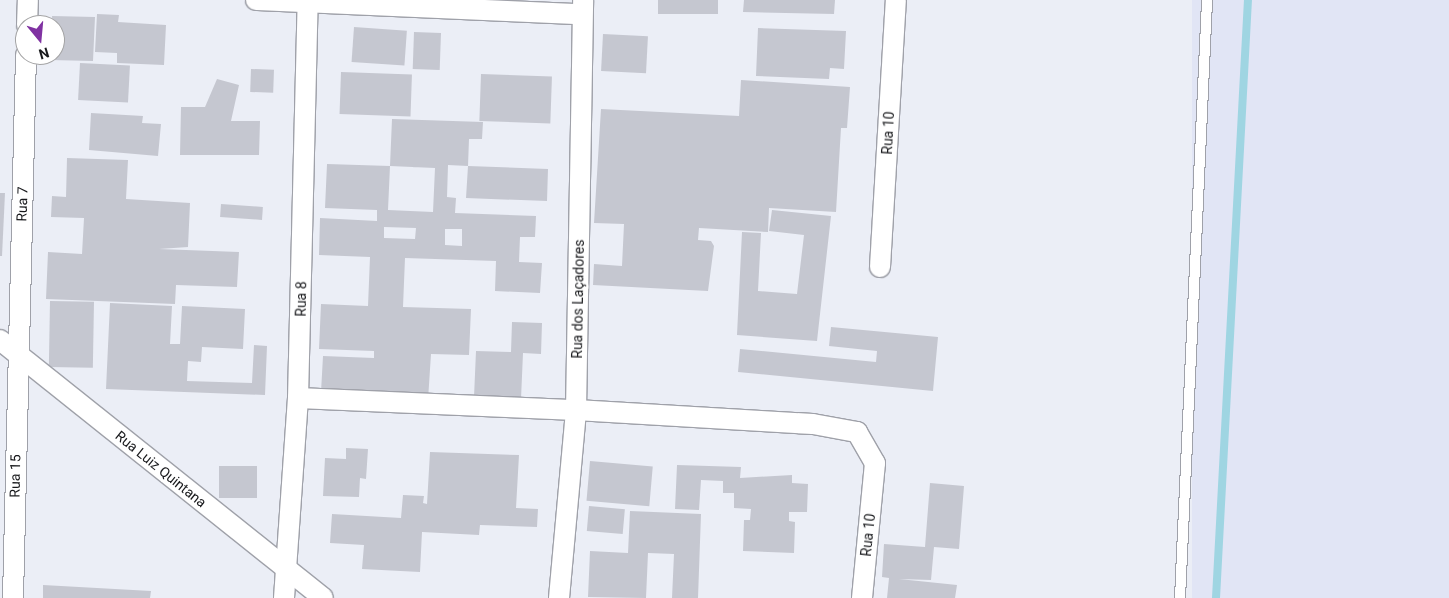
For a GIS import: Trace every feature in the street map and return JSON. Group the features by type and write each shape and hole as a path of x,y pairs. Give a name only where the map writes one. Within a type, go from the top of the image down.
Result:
{"street":[{"path":"27,15 28,0"},
{"path":"256,0 583,7"},
{"name":"Rua 10","path":"880,267 896,0"},
{"name":"Rua 8","path":"284,598 283,569 298,398 308,2"},
{"name":"Rua dos Laçadores","path":"559,598 576,410 583,7"},
{"name":"Rua 7","path":"18,354 26,65"},
{"name":"Rua Luiz Quintana","path":"0,340 283,569 323,598"},
{"name":"Rua 15","path":"13,598 18,354"},
{"name":"Rua 10","path":"298,398 576,410 812,424 857,432 875,463 862,598"}],"lane":[{"path":"1180,598 1208,0"}],"shaded area":[{"path":"1192,0 1449,0 1449,598 1192,598"}],"building":[{"path":"658,0 718,0 718,14 658,14"},
{"path":"744,0 835,0 834,14 743,12"},
{"path":"97,14 119,15 118,22 166,25 164,65 117,63 117,53 95,52"},
{"path":"65,16 95,17 93,61 65,60"},
{"path":"354,27 407,31 404,66 352,62"},
{"path":"758,28 846,31 844,69 830,68 829,79 756,76"},
{"path":"414,32 441,33 440,70 413,69"},
{"path":"603,34 648,36 646,73 601,71"},
{"path":"80,63 130,66 128,103 78,100"},
{"path":"251,69 274,70 273,93 250,92"},
{"path":"341,72 412,74 410,116 340,114"},
{"path":"481,74 552,76 550,123 479,121"},
{"path":"217,79 239,85 231,121 260,121 259,155 180,155 181,107 205,107"},
{"path":"741,80 850,87 847,128 841,128 836,212 769,208 768,232 699,228 698,240 711,241 714,246 708,291 593,285 594,264 622,266 624,224 594,223 601,109 739,116"},
{"path":"91,113 143,116 142,123 161,124 158,156 89,150"},
{"path":"392,119 483,122 482,139 469,139 468,166 448,165 447,197 456,198 455,213 536,216 535,237 520,237 519,262 542,263 540,293 495,291 496,261 405,258 403,307 471,309 469,355 431,354 428,400 321,392 323,356 374,358 374,351 319,349 321,304 368,306 370,257 319,255 320,218 377,221 377,210 325,208 327,164 390,166","holes":["390,166 435,168 433,212 388,210","384,227 416,228 415,239 384,238","445,229 462,229 462,246 445,245"]},
{"path":"67,158 128,160 126,199 190,203 188,247 159,249 239,252 237,287 176,285 175,304 46,299 48,252 82,254 84,218 51,217 52,196 66,197"},
{"path":"468,166 548,169 547,201 466,198"},
{"path":"0,193 5,193 2,256 0,256"},
{"path":"221,204 263,207 262,220 220,217"},
{"path":"772,210 831,216 817,341 737,335 742,232 761,233 758,291 797,294 804,235 769,231"},
{"path":"50,301 94,302 93,368 49,367"},
{"path":"110,303 172,306 170,344 180,344 182,306 245,309 243,349 202,347 201,362 188,361 187,381 252,383 254,345 267,346 265,395 106,389"},
{"path":"512,322 542,323 541,354 523,353 521,399 474,397 476,351 511,352"},
{"path":"831,327 938,337 933,391 738,372 740,349 876,362 877,351 829,346"},
{"path":"346,448 368,449 366,479 360,478 359,497 323,496 325,458 346,459"},
{"path":"430,452 519,455 516,508 538,509 537,527 480,525 479,535 422,532 420,572 362,569 364,545 330,543 332,514 401,518 403,495 424,496 423,503 427,504"},
{"path":"590,461 653,466 649,506 587,501"},
{"path":"677,465 741,467 740,478 792,475 792,483 808,484 807,512 789,512 789,521 795,522 794,553 743,551 744,520 750,520 751,509 734,508 734,493 723,493 723,481 701,480 699,510 675,509"},
{"path":"219,466 257,466 257,498 219,498"},
{"path":"930,483 964,486 959,549 934,547 931,580 899,579 957,585 955,598 887,598 889,578 882,577 884,544 925,547"},
{"path":"589,506 625,509 623,534 587,531"},
{"path":"630,511 701,514 698,598 672,598 674,554 648,553 646,598 588,597 590,551 628,553"},
{"path":"43,585 151,591 150,598 43,598"}],"waterway":[{"path":"1216,598 1248,0"}]}
